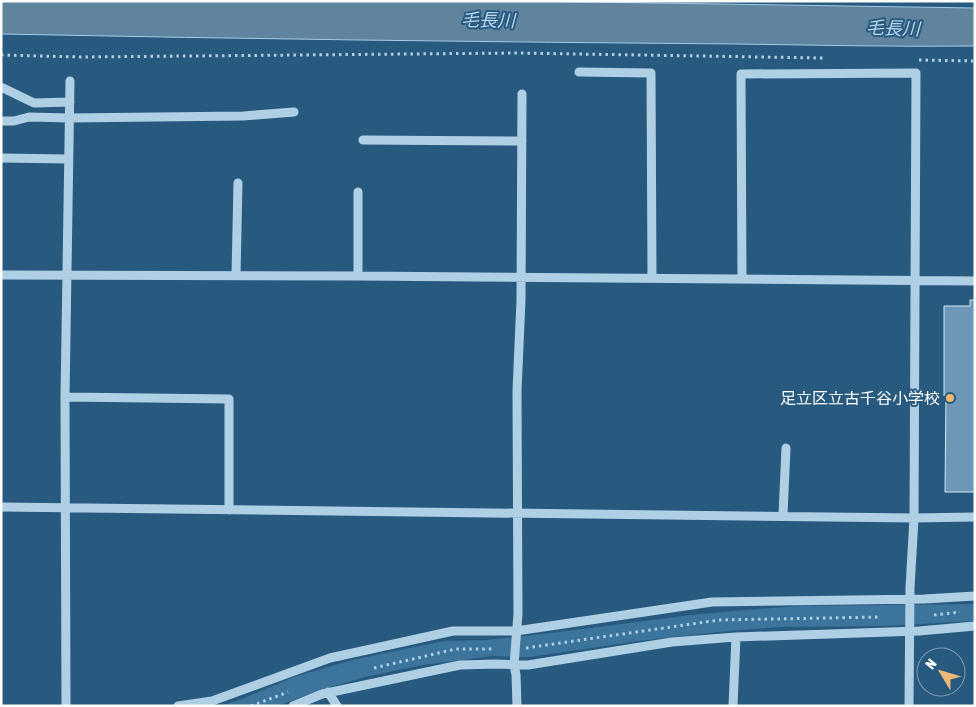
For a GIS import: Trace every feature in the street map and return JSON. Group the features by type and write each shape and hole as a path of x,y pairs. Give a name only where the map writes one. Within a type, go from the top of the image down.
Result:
{"street":[{"path":"579,72 651,73 652,278"},
{"path":"742,279 741,74 916,73 914,518 910,599 909,706"},
{"path":"66,706 65,397 70,81"},
{"path":"1,87 34,103 70,102"},
{"path":"517,706 514,665 518,614 517,391 522,94"},
{"path":"1,121 14,121 28,117 243,116 294,112"},
{"path":"363,140 522,141"},
{"path":"1,158 68,159"},
{"path":"236,275 238,183"},
{"path":"358,192 358,276"},
{"path":"1,274 975,281"},
{"path":"65,397 229,399 229,510"},
{"path":"783,516 786,448"},
{"path":"1,507 914,518 975,517"},
{"path":"178,706 212,701 330,658 453,631 516,631 712,602 910,599 975,596"},
{"path":"293,706 328,692 460,665 528,665 672,642 736,637 910,632 975,626"},
{"path":"733,706 736,637"},
{"path":"328,692 338,706"}],"path":[{"path":"1,55 80,57 516,53 825,58"},
{"path":"915,60 975,61"}],"shaded area":[{"path":"975,604 975,621 881,626 781,627 639,641 529,657 492,656 423,665 369,676 319,690 278,706 220,706 242,699 294,677 352,660 444,641 486,640 691,615 800,606"}],"water":[{"name":"毛長川","path":"1,1 528,1 975,8 975,46 1,34"}],"building":[{"path":"970,300 975,300 975,492 945,492 946,395 944,396 944,306 970,306"}],"place":[{"name":"足立区立古千谷小学校","path":"950,398"}]}
